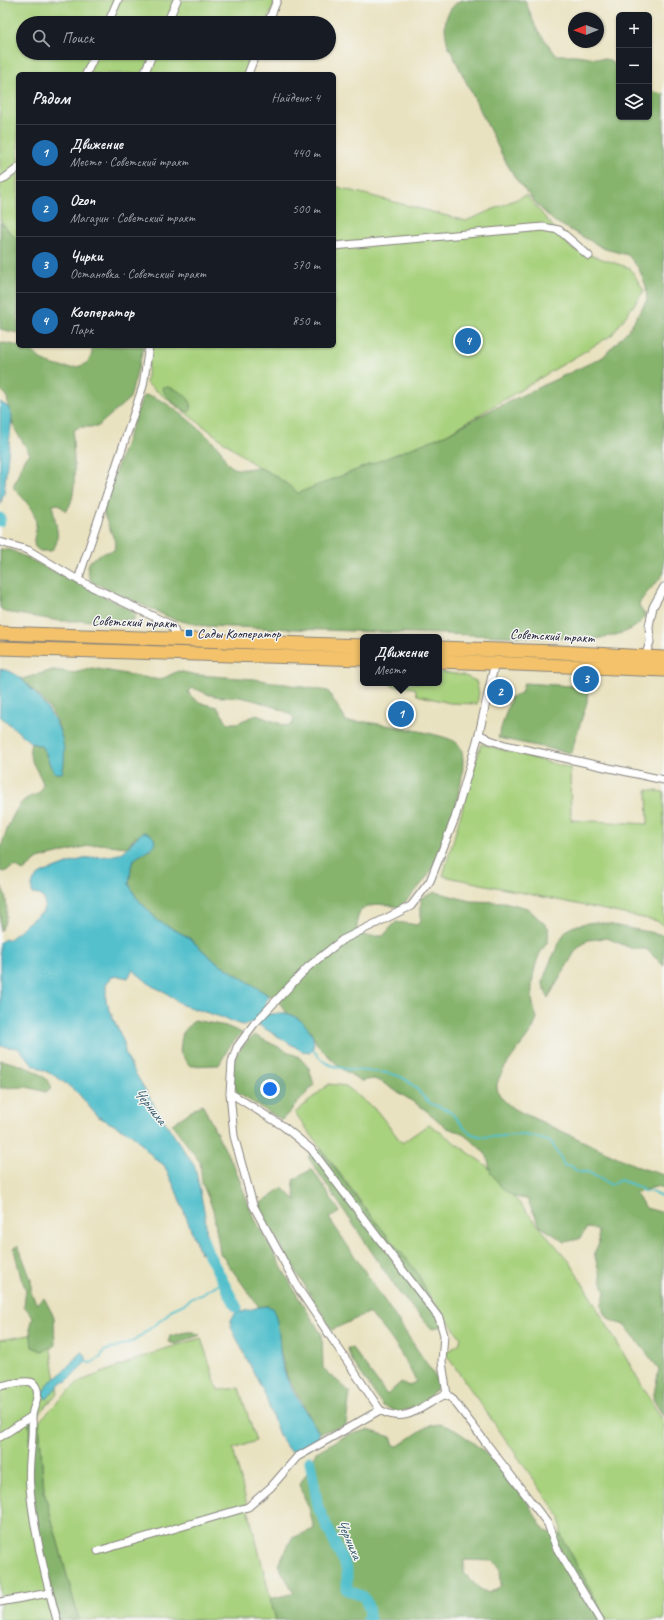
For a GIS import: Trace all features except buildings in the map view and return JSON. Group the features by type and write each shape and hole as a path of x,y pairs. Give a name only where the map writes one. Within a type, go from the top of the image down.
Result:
{"highway":[{"name":"Советский тракт","path":"0,634 360,646"},
{"path":"0,648 360,659"},
{"name":"Советский тракт","path":"442,648 559,652 664,658"},
{"name":"Советский тракт","path":"442,661 664,670"}],"street":[{"path":"111,16 118,0"},
{"path":"170,16 178,0"},
{"path":"271,16 277,0"},
{"path":"87,72 93,60"},
{"path":"145,72 150,60"},
{"path":"249,72 253,60"},
{"path":"2,180 16,170"},
{"path":"336,246 543,226 559,230 589,256"},
{"path":"78,580 143,386 149,348"},
{"path":"0,542 28,550 78,580 169,624 174,630 178,640"},
{"path":"645,657 650,642 649,626 653,607 664,587"},
{"path":"447,1395 440,1397 424,1408 405,1416 391,1415 380,1410 300,1291 253,1205 234,1136 230,1093 232,1062 237,1047 254,1024 308,967 342,940 411,906 430,881 455,818 479,734 495,662"},
{"path":"479,734 490,740 505,745 664,780"},
{"path":"230,1093 283,1126 311,1149 439,1318 444,1335 442,1362 447,1395 453,1399 548,1524 556,1547 600,1620"},
{"path":"0,1386 28,1381 33,1383 37,1395 36,1405 32,1416 33,1428 29,1487 49,1594 57,1620"},
{"path":"98,1551 248,1507 271,1487 297,1457 380,1410"},
{"path":"0,1437 32,1416"},
{"path":"0,1602 49,1594"}],"green space":[{"path":"0,0 276,0 269,16 16,16 16,60 251,60 246,72 16,72 16,240 0,220"},
{"path":"461,0 525,0 536,28 556,55 576,55 610,60 616,67 616,120 652,120 652,92 664,94 664,573 640,602 639,605 645,615 636,626 630,630 608,637 594,639 203,626 173,619 92,582 89,575 89,564 96,557 114,550 116,544 104,515 104,502 143,396 150,396 160,400 183,415 219,448 226,461 231,466 240,469 263,469 286,483 298,493 447,434 491,410 603,357 629,329 647,300 646,286 639,269 628,255 605,249 554,221 537,205 516,179 504,159 448,45 445,32 446,20 455,4"},
{"path":"336,187 466,221 526,195 572,249 630,268 644,291 612,335 447,434 296,496 146,383 151,348 336,348"},
{"path":"0,222 16,239 16,333 0,329"},
{"path":"0,343 16,345 16,348 28,348 42,360 57,366 66,367 82,365 88,361 91,355 92,348 143,348 130,398 97,427 81,427 75,429 73,433 73,495 66,511 58,504 53,505 57,530 57,541 51,551 40,551 35,547 34,539 36,522 34,516 29,506 13,487 24,459 30,454 16,431 9,414 7,396 0,389"},
{"path":"162,387 175,389 183,394 191,403 191,410 189,412 185,411 177,406 169,399"},
{"path":"0,549 11,550 131,610 135,617 133,620 60,621 5,612 0,608"},
{"path":"92,668 160,680 178,671 197,675 254,679 328,691 347,722 365,722 413,730 441,736 457,743 462,752 463,767 456,805 443,844 431,870 421,885 400,907 378,904 361,909 357,920 357,933 367,936 383,936 396,922 418,925 421,920 421,898 436,892 470,901 504,902 527,908 548,927 547,942 538,958 532,980 532,996 537,1018 534,1027 500,1075 497,1088 501,1097 514,1109 641,1168 664,1175 664,1190 659,1186 635,1193 646,1208 664,1213 664,1418 653,1399 659,1369 625,1325 614,1322 608,1318 601,1306 605,1293 594,1253 599,1243 597,1229 587,1228 579,1239 565,1242 540,1226 527,1199 514,1197 502,1188 491,1173 487,1156 477,1145 460,1132 447,1128 423,1108 380,1081 373,1079 361,1081 342,1069 318,1046 310,1030 296,1018 287,1013 275,997 268,995 211,958 188,937 158,921 136,897 129,884 133,860 152,849 136,836 127,847 100,844 88,846 38,859 23,871 15,866 4,872 0,871 0,852 6,831 13,815 17,808 26,799 40,791 43,784 31,759 31,743 41,746 48,757 50,765 62,773 64,757 62,740 54,716 44,701 22,679 53,670 74,673","holes":["191,688 220,697 239,697 268,705 284,711 294,718 292,725 287,726 256,715 237,723 228,723 217,707 194,699 188,692"]},
{"path":"442,672 463,675 476,681 479,693 477,704 450,703 417,695 415,688 392,686 442,686"},
{"path":"524,683 588,687 587,702 571,753 498,738 511,697 521,693"},
{"path":"481,744 570,768 571,820 648,824 647,790 664,792 664,926 657,921 443,876"},
{"path":"0,884 5,895 7,914 0,931"},
{"path":"597,922 664,935 664,966 646,949 633,949 607,938 588,940 576,950 548,998 543,983 546,972 561,939 567,930 574,926"},
{"path":"194,1020 226,1026 242,1033 229,1047 219,1065 190,1066 180,1053 182,1034"},
{"path":"254,1035 299,1057 309,1068 314,1085 282,1120 237,1093 234,1084 232,1068 234,1061 241,1048"},
{"path":"0,1060 22,1066 36,1072 43,1076 52,1087 46,1092 27,1087 0,1088"},
{"path":"329,1084 346,1086 377,1111 402,1143 429,1124 487,1166 570,1262 664,1423 664,1620 607,1620 561,1535 560,1517 445,1353 459,1344 461,1338 295,1113"},
{"path":"202,1104 236,1171 253,1216 297,1295 322,1335 323,1368 350,1392 346,1425 319,1433 287,1377 268,1306 259,1307 220,1253 213,1209 202,1183 200,1162 172,1124"},
{"path":"321,1149 355,1196 417,1272 444,1325 432,1329 400,1294 308,1157"},
{"path":"312,1169 340,1212 329,1218 441,1385 421,1404 399,1412 383,1406 353,1362 347,1348 352,1348 387,1395 401,1382 409,1386 416,1381 401,1353 383,1328 368,1313 332,1330 277,1240 258,1205 282,1188 296,1200 293,1180"},
{"path":"18,1245 31,1280 31,1293 37,1304 44,1298 54,1317 55,1346 42,1351 32,1347 30,1329 33,1317 24,1306 26,1290 21,1278 14,1249"},
{"path":"48,1332 58,1393 29,1424 59,1620 0,1620 0,1340"},
{"path":"193,1332 200,1335 175,1344 168,1342 170,1336"},
{"path":"201,1338 218,1390 239,1388 256,1441 233,1449 276,1620 79,1620 44,1491 39,1421 78,1382 161,1350"},
{"path":"39,1420 44,1491 79,1620 59,1620 41,1546 32,1489 29,1423"},
{"path":"440,1424 452,1429 476,1445 499,1467 519,1490 544,1529 549,1533 561,1535 607,1620 276,1620 270,1599 294,1593 278,1565 292,1538 314,1529 309,1508 299,1485 308,1471 316,1452 347,1435 368,1430 391,1437 394,1445 398,1446 428,1426","holes":["464,1560 493,1561 500,1568 501,1586 489,1593 480,1589 464,1573"]}],"water":[{"path":"0,402 8,407 12,416 4,493 0,505"},
{"path":"0,669 10,672 21,679 40,699 53,717 62,738 64,750 62,773 55,773 50,765 45,751 41,746 31,743 0,716"},
{"path":"144,832 152,836 155,845 133,860 129,884 136,897 158,921 188,937 211,958 268,995 264,1011 266,1014 285,1013 297,1018 308,1028 313,1040 311,1052 302,1051 254,1022 243,1025 182,1005 165,992 152,986 133,970 128,978 119,976 112,977 106,984 106,1001 124,1043 125,1052 131,1066 159,1113 195,1167 205,1215 208,1253 200,1253 175,1188 164,1165 154,1158 133,1135 97,1116 78,1093 57,1077 34,1065 18,1048 0,1046 0,942 5,939 10,939 30,921 42,913 45,905 44,899 39,895 32,894 35,879 42,873 76,861 92,857 112,856 119,854 126,850 140,834"},
{"path":"268,1306 272,1308 277,1321 281,1361 286,1377 294,1393 319,1433 316,1444 297,1453 288,1449 279,1435 265,1395 231,1327 231,1320 235,1314"},
{"path":"82,1351 86,1357 86,1362 67,1381 60,1383 47,1399 45,1398 43,1392 49,1383 59,1376"}],"waterway":[{"path":"310,1050 313,1050 326,1063 335,1066 345,1069 386,1073 403,1078 412,1084 430,1103 449,1111 467,1131 475,1135 486,1137 516,1135 536,1137 551,1142 564,1166 571,1166 578,1172 588,1172 611,1185 620,1180 639,1187 644,1192 649,1191 664,1197"},
{"name":"Черниха","path":"203,1239 208,1253 237,1308"},
{"path":"86,1362 91,1363 100,1358 104,1351 134,1341 165,1317 171,1310 186,1303 192,1297 202,1295 207,1290 223,1282"},
{"name":"Черниха","path":"310,1461 318,1507 347,1570 347,1590 364,1597 368,1606 370,1620"},
{"name":"Черниха","path":"362,1620 368,1606"}],"place":[{"name":"Кооператор","path":"468,341"},
{"name":"Сады Кооператор","path":"189,633"},
{"name":"Чирки","path":"586,679"},
{"name":"Ozon","path":"500,692"},
{"name":"Движение","path":"401,714"}]}
